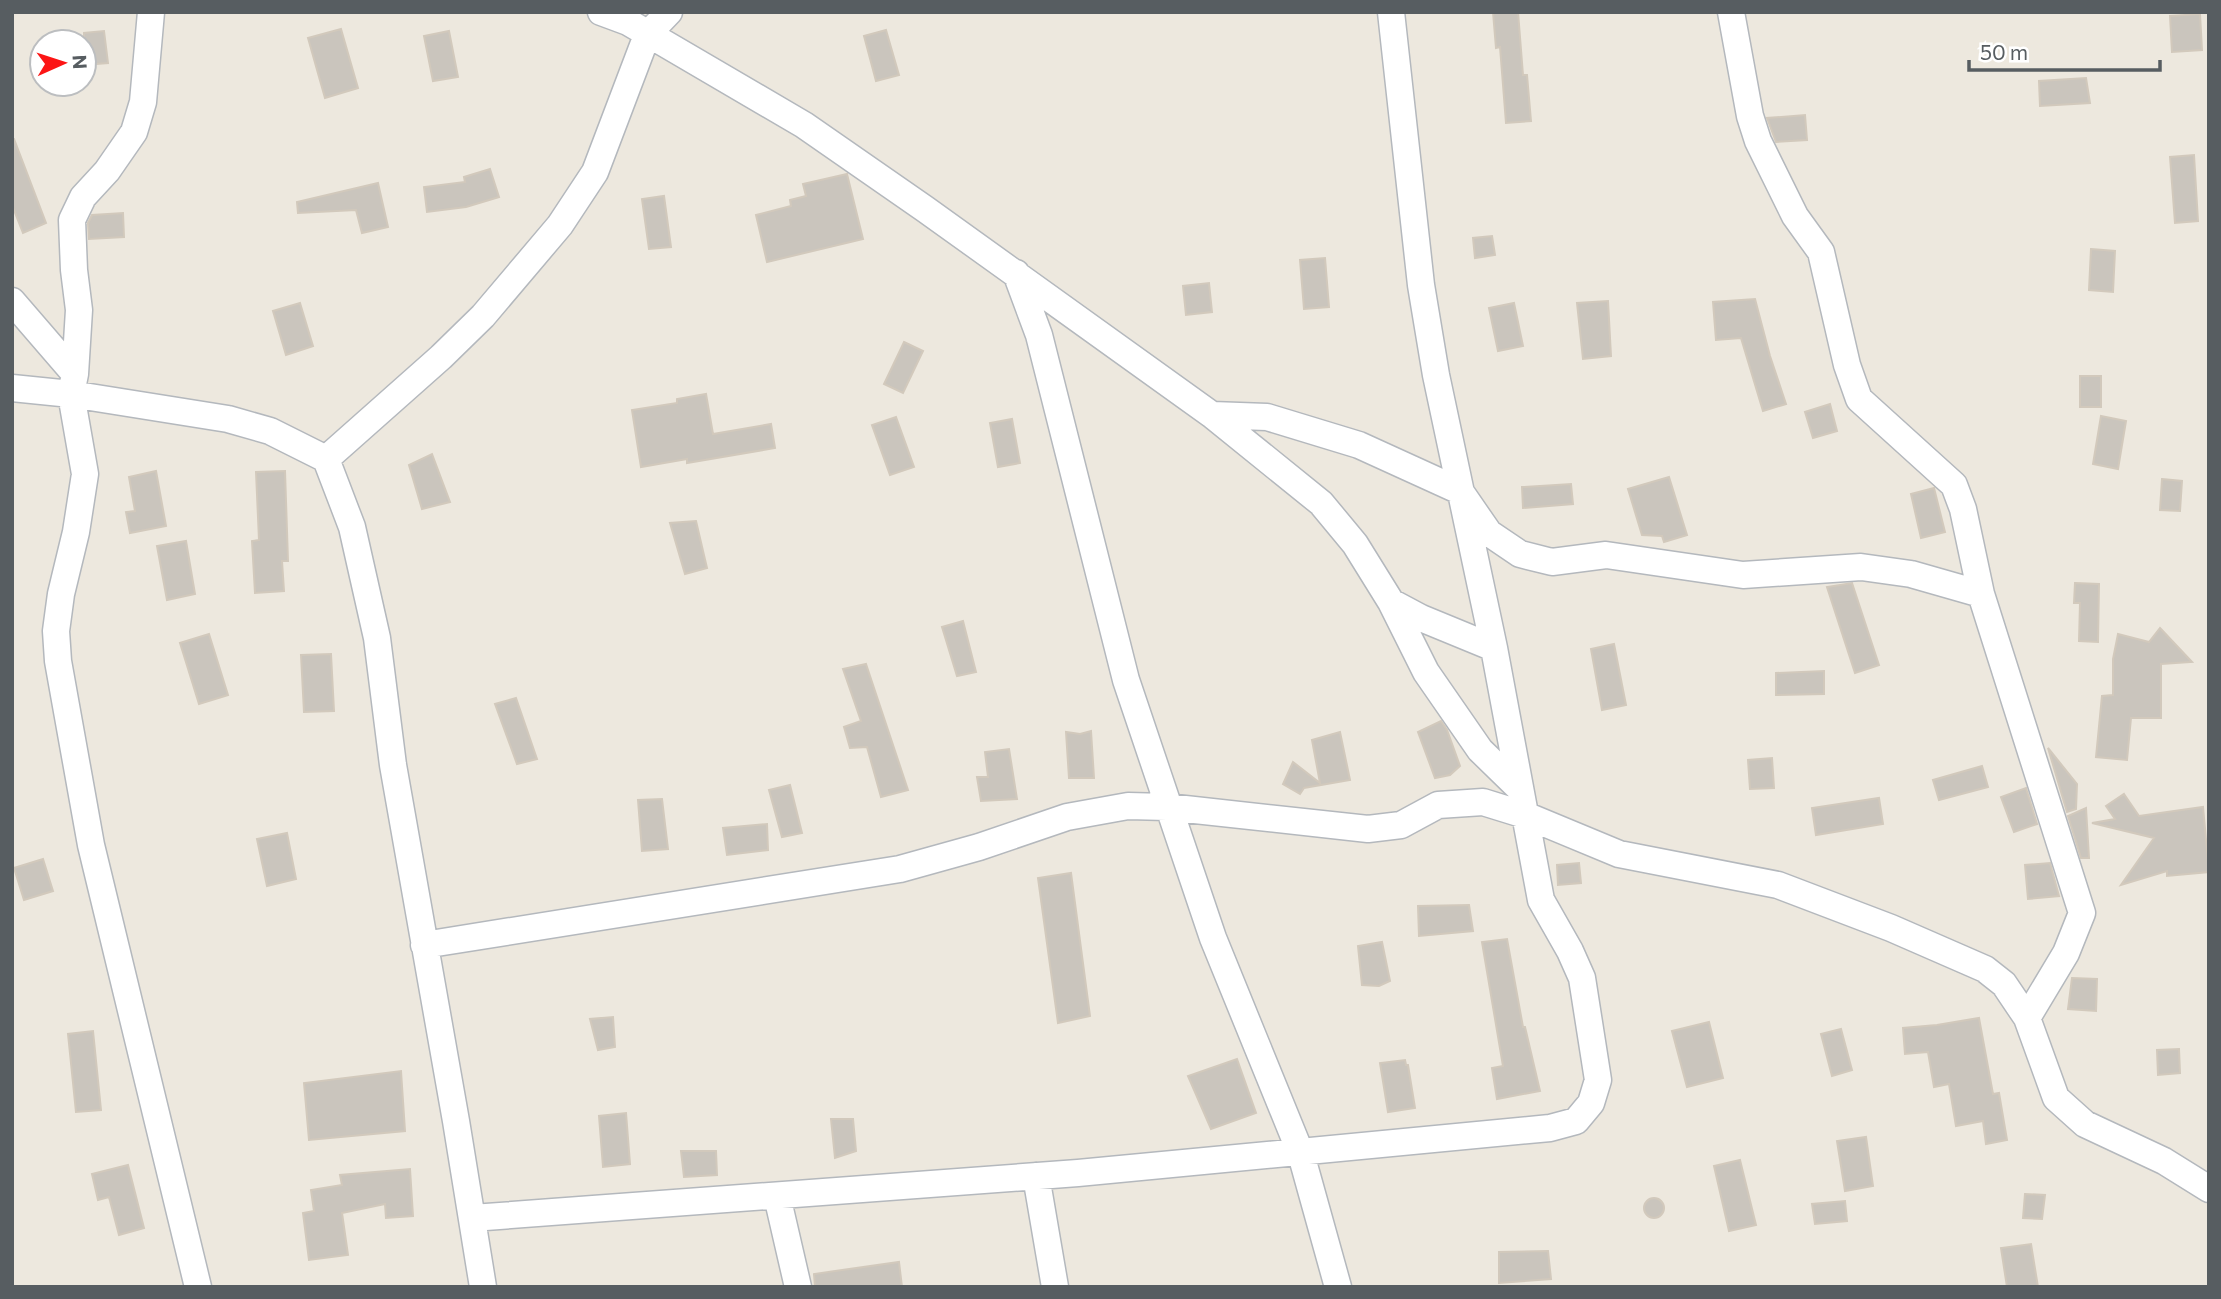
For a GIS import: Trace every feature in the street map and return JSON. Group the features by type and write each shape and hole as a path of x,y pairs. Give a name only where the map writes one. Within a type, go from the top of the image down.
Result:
{"street":[{"path":"151,12 144,103 134,132 107,171 83,197 72,220 79,310 73,384 85,474 56,631 58,661 91,845 198,1287"},
{"path":"601,12 632,23 804,125 1016,273 1212,415 1321,503 1355,544 1391,602 1426,672 1480,750 1522,802 1619,854 1778,885 1891,928 1985,969 2004,984 2027,1018 2056,1098 2085,1124 2164,1161 2209,1189"},
{"path":"632,23 669,12"},
{"path":"472,1217 777,1196 1301,1154 1550,1128 1576,1121 1591,1103 1598,1080 1581,978 1570,951 1542,900 1494,648 1436,375 1421,285 1391,12"},
{"path":"1731,12 1749,116 1758,141 1795,216 1821,252 1847,365 1859,399 1954,485 1963,509 1981,594 2082,913 2066,953 2027,1018"},
{"path":"326,459 483,317 561,225 595,172 632,23"},
{"path":"1016,273 1039,335 1126,680 1213,939 1301,1154 1338,1287"},
{"path":"12,301 73,384"},
{"path":"12,388 73,384 228,418 270,431 326,459 352,527 377,638 393,765 482,1287"},
{"path":"1212,415 1267,416 1359,445 1460,491 1489,533 1520,554 1552,562 1606,555 1743,575 1861,567 1910,574 1981,594"},
{"path":"1391,602 1421,618 1494,648"},
{"path":"424,945 900,869 979,847 1067,817 1128,806 1167,807 1368,829 1401,825 1438,805 1522,802"},
{"path":"1036,1176 1055,1287"},
{"path":"777,1196 798,1287"}],"building":[{"path":"1493,12 1518,12 1523,75 1527,75 1531,121 1506,123 1500,47 1496,48"},
{"path":"2200,14 2202,50 2172,52 2170,16"},
{"path":"341,29 358,88 325,98 308,38"},
{"path":"886,30 899,75 876,81 864,36"},
{"path":"104,31 108,63 98,64 98,32"},
{"path":"449,31 458,77 433,81 424,36"},
{"path":"2086,78 2090,103 2040,106 2039,81"},
{"path":"1805,115 1807,140 1776,142 1767,118"},
{"path":"12,139 46,223 23,233 12,205"},
{"path":"2194,155 2198,221 2175,223 2170,157"},
{"path":"490,169 499,197 466,207 427,212 424,187 465,182 464,177"},
{"path":"847,174 863,239 767,262 756,215 791,206 790,200 806,196 803,184"},
{"path":"378,183 388,227 362,233 356,210 298,213 297,202"},
{"path":"664,196 671,247 649,249 642,199"},
{"path":"123,213 124,237 89,239 88,223 92,215"},
{"path":"1492,236 1495,255 1475,258 1473,238"},
{"path":"2091,249 2115,251 2113,292 2089,290"},
{"path":"1325,258 1329,307 1304,309 1300,260"},
{"path":"1209,283 1212,312 1186,315 1183,286"},
{"path":"1755,299 1786,404 1763,411 1741,338 1716,340 1713,302"},
{"path":"1608,301 1611,356 1583,359 1577,303"},
{"path":"300,303 313,346 286,355 273,311"},
{"path":"1514,303 1523,346 1498,351 1489,308"},
{"path":"904,342 923,351 903,393 884,384"},
{"path":"2080,376 2101,376 2101,407 2080,407"},
{"path":"706,394 713,434 771,424 775,448 687,463 687,459 641,467 632,410 677,403 677,399"},
{"path":"1830,404 1837,431 1813,438 1805,412"},
{"path":"2101,416 2126,421 2118,469 2093,464"},
{"path":"896,417 914,467 890,475 872,425"},
{"path":"1012,419 1020,463 998,467 990,423"},
{"path":"432,454 450,502 422,509 409,465"},
{"path":"156,471 166,526 130,533 126,512 135,511 129,477"},
{"path":"285,471 288,561 282,561 284,591 255,593 252,541 259,540 256,472"},
{"path":"1669,477 1687,535 1664,542 1662,536 1642,535 1628,489"},
{"path":"2162,479 2182,481 2180,511 2160,510"},
{"path":"1571,484 1573,504 1523,508 1522,487"},
{"path":"1934,488 1945,532 1921,538 1911,494"},
{"path":"696,521 707,568 685,574 670,523"},
{"path":"186,541 195,594 167,600 157,546"},
{"path":"1852,583 1879,665 1855,673 1827,587"},
{"path":"2075,583 2099,584 2098,642 2079,641 2080,603 2074,603"},
{"path":"963,621 976,672 957,676 942,627"},
{"path":"2160,628 2192,662 2161,664 2161,718 2131,718 2127,760 2096,757 2102,696 2113,695 2113,659 2118,634 2149,642"},
{"path":"209,634 228,695 199,704 180,643"},
{"path":"1614,644 1626,705 1602,710 1591,649"},
{"path":"331,654 334,711 304,712 301,655"},
{"path":"866,664 908,790 881,797 867,747 850,748 844,727 861,721 843,669"},
{"path":"1824,671 1824,694 1776,695 1776,673"},
{"path":"516,698 537,759 517,764 495,704"},
{"path":"1441,721 1460,766 1450,775 1435,778 1418,732"},
{"path":"1091,731 1094,778 1069,778 1066,732 1080,734"},
{"path":"1340,732 1350,780 1304,788 1300,794 1283,784 1293,762 1320,783 1312,740"},
{"path":"2048,748 2077,784 2076,809 2067,812"},
{"path":"1009,749 1017,799 981,801 977,777 988,777 985,752"},
{"path":"1772,758 1774,788 1750,789 1748,760"},
{"path":"1982,766 1988,787 1939,800 1933,780"},
{"path":"790,785 802,833 782,837 769,790"},
{"path":"2026,788 2037,824 2014,832 2001,797"},
{"path":"2124,794 2139,816 2203,807 2209,872 2167,876 2167,871 2121,885 2154,838 2092,823 2115,819 2106,806"},
{"path":"1879,798 1883,824 1816,835 1812,808"},
{"path":"662,799 668,849 642,851 638,800"},
{"path":"2086,808 2089,858 2081,858 2068,816"},
{"path":"767,824 768,850 727,855 723,828"},
{"path":"287,833 296,879 267,886 257,839"},
{"path":"43,859 53,891 24,900 14,868"},
{"path":"1579,863 1581,883 1558,885 1557,865"},
{"path":"2050,863 2059,896 2028,899 2025,865"},
{"path":"1071,873 1090,1016 1058,1023 1038,878"},
{"path":"1469,905 1473,931 1419,936 1418,906"},
{"path":"1507,939 1523,1027 1540,1091 1497,1099 1492,1068 1503,1066 1482,942"},
{"path":"1382,942 1390,981 1379,986 1362,985 1358,946"},
{"path":"2072,978 2097,979 2096,1011 2068,1009"},
{"path":"613,1017 615,1047 598,1050 590,1019"},
{"path":"1979,1018 1993,1094 1999,1093 2007,1140 1986,1144 1983,1121 1956,1126 1949,1084 1934,1087 1928,1052 1905,1054 1903,1028"},
{"path":"1709,1022 1723,1078 1687,1087 1672,1031"},
{"path":"1841,1029 1852,1070 1832,1076 1821,1034"},
{"path":"93,1031 101,1110 76,1112 68,1034"},
{"path":"2179,1049 2180,1073 2158,1075 2157,1050"},
{"path":"1237,1059 1256,1113 1211,1129 1188,1076"},
{"path":"1405,1060 1415,1108 1388,1112 1380,1063"},
{"path":"401,1071 405,1131 309,1140 304,1083"},
{"path":"626,1113 630,1164 603,1167 599,1116"},
{"path":"831,1119 853,1119 856,1151 835,1158"},
{"path":"1866,1137 1873,1186 1845,1191 1837,1141"},
{"path":"681,1151 716,1151 717,1175 684,1177"},
{"path":"1740,1160 1756,1225 1729,1231 1714,1166"},
{"path":"128,1165 144,1228 119,1235 109,1197 98,1200 92,1174"},
{"path":"410,1169 413,1216 386,1218 385,1204 342,1213 348,1255 309,1260 303,1213 314,1211 311,1190 342,1185 340,1175"},
{"path":"2025,1194 2045,1195 2042,1219 2023,1218"},
{"path":"1654,1198 1661,1201 1664,1208 1661,1215 1654,1218 1647,1215 1644,1208 1647,1201"},
{"path":"1845,1201 1847,1221 1815,1224 1812,1204"},
{"path":"2031,1244 2038,1287 2007,1287 2001,1248"},
{"path":"1548,1251 1551,1279 1499,1283 1499,1252"},
{"path":"899,1262 902,1287 815,1287 814,1274"}]}
